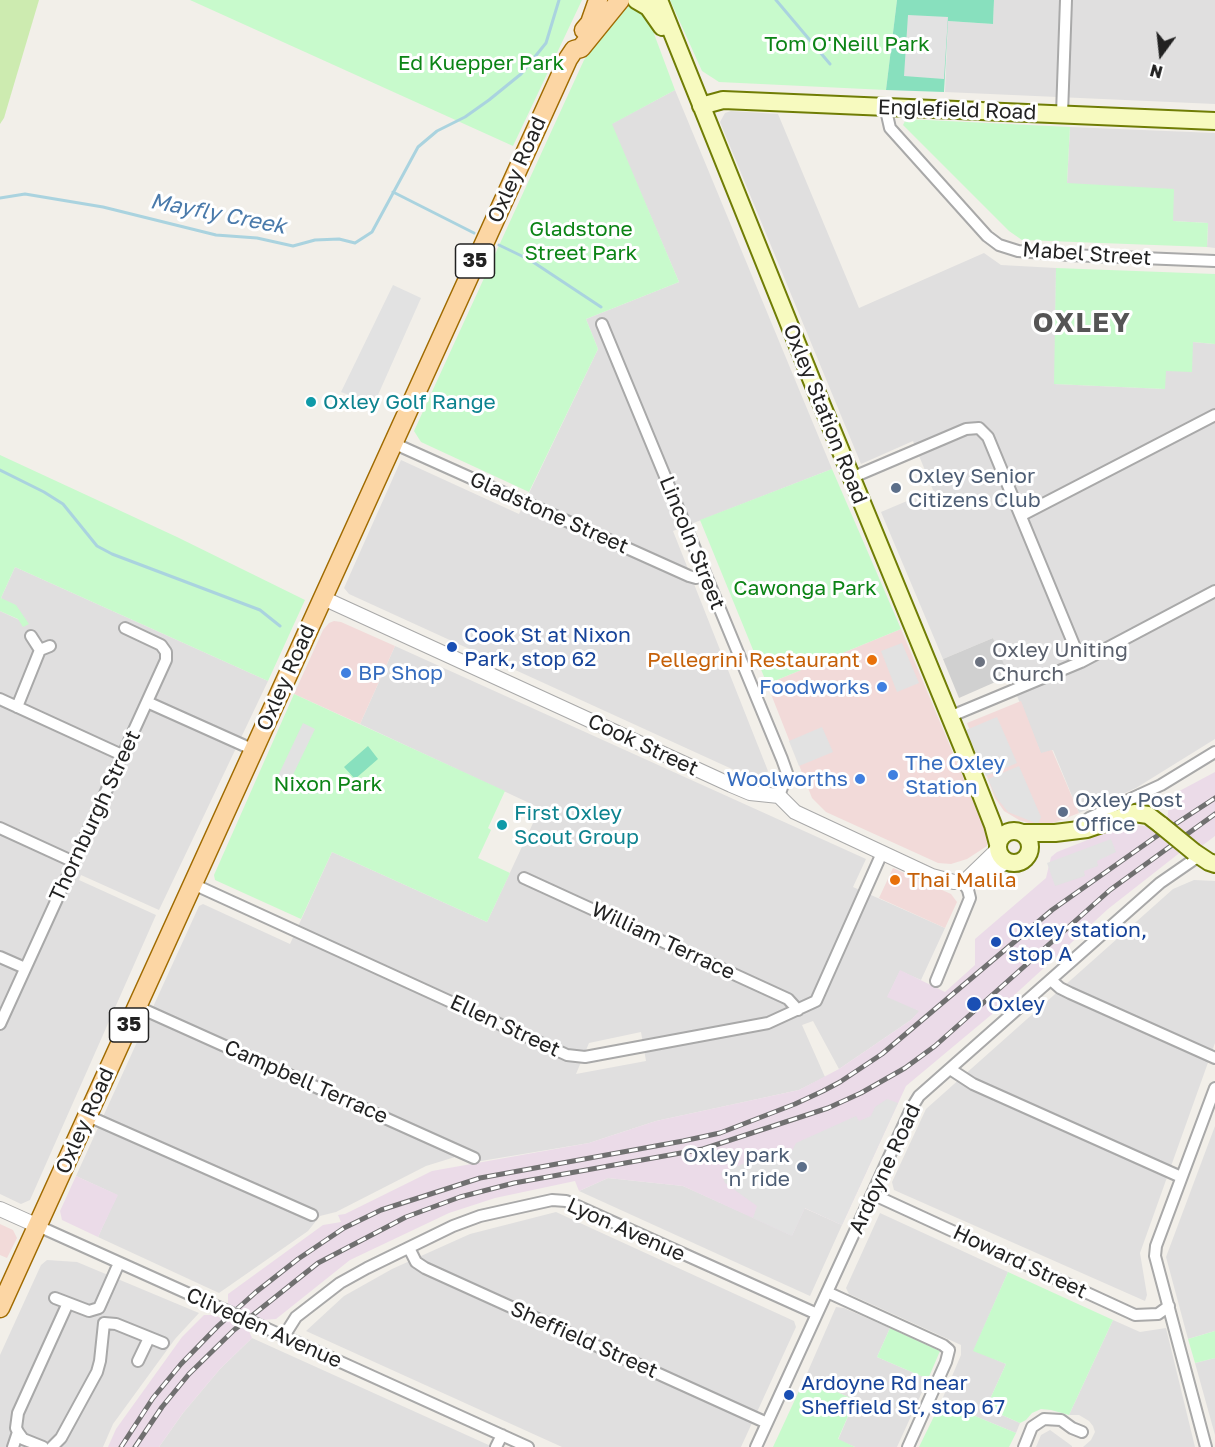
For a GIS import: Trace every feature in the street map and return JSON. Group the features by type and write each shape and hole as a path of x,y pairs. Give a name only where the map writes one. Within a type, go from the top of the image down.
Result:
{"main road":[{"name":"Oxley Road","path":"0,1308 558,80 574,50 575,43 590,23 598,0"},
{"name":"Oxley Road","path":"574,50 581,48 620,0"},
{"name":"Oxley Station Road","path":"636,0 648,7 675,44"},
{"name":"Oxley Station Road","path":"659,0 977,784 1001,852"},
{"name":"Englefield Road","path":"701,106 723,100 1215,121"},
{"name":"Oxley Station Road","path":"977,784 997,815 1019,832"},
{"path":"1087,829 1078,837 1042,845 1017,862 1001,852 1002,835 1012,831 1055,833 1087,829 1134,813 1148,815 1197,854 1215,864"},
{"path":"1019,832 1029,841 1029,852"}],"street":[{"path":"1062,114 1066,0"},
{"name":"Mabel Street","path":"885,106 890,128 987,236 999,245 1018,251 1070,255 1215,261"},
{"name":"Lincoln Street","path":"602,324 787,772 779,796"},
{"path":"1022,515 1215,415"},
{"path":"851,478 966,429 979,428 988,437 1081,662"},
{"name":"Gladstone Street","path":"393,443 689,576 696,578 706,576"},
{"path":"949,717 1081,662 1215,591"},
{"name":"Cook Street","path":"323,598 731,785 750,793 779,796"},
{"name":"Thornburgh Street","path":"0,1024 166,660 166,652 161,645 125,628"},
{"path":"17,707 45,648 31,636"},
{"path":"0,699 122,755"},
{"path":"147,702 254,750"},
{"path":"1087,829 1089,818 1161,785 1215,752"},
{"path":"779,796 795,812 942,880 963,882 982,878 1001,852"},
{"path":"0,828 74,862"},
{"name":"Ellen Street","path":"193,884 567,1054 585,1057 768,1023 816,1001 882,853"},
{"name":"Ardoyne Road","path":"756,1447 910,1109 919,1096 1160,883 1197,854"},
{"name":"William Terrace","path":"524,878 788,999 798,1010"},
{"path":"936,981 970,898 963,882"},
{"path":"0,957 25,968"},
{"path":"1051,980 1070,993 1215,1058"},
{"name":"Campbell Terrace","path":"138,1006 474,1158"},
{"path":"950,1069 973,1084 1181,1177"},
{"path":"1206,1447 1155,1256 1156,1246 1215,1088"},
{"path":"88,1116 312,1215"},
{"name":"Howard Street","path":"872,1194 1135,1315 1158,1314 1169,1306"},
{"name":"Lyon Avenue","path":"284,1336 296,1317 340,1283 453,1226 480,1216 552,1200 566,1201 817,1314"},
{"name":"Cliveden Avenue","path":"0,1209 528,1447"},
{"name":"Sheffield Street","path":"409,1248 416,1262 425,1269 767,1424"},
{"path":"52,1447 61,1438 97,1372 104,1323 99,1308 119,1263"},
{"path":"827,1292 943,1345 949,1350 946,1362 908,1447"},
{"path":"55,1298 89,1311 99,1308"},
{"path":"43,1447 23,1439 16,1428 18,1413 68,1303"},
{"path":"104,1323 116,1324 163,1343"},
{"path":"138,1361 149,1338"},
{"path":"1024,1447 1032,1427 1044,1419 1061,1420 1082,1432"},
{"path":"14,1447 18,1432"},
{"path":"496,1447 502,1435"}],"shaded area":[{"path":"994,0 1215,0 1215,104 945,92 948,21 993,24"},
{"path":"908,15 948,17 944,79 904,76"},
{"path":"675,90 832,469 673,531 768,771 764,777 756,780 349,594 344,588 401,460 519,514 598,349 586,319 679,282 611,124"},
{"path":"731,111 778,114 859,308 984,253 1001,265 1056,268 1055,384 1165,389 1165,371 1193,342 1215,344 1215,739 1136,788 1079,813 1053,750 1041,754 993,638 943,659 881,512 933,490 913,441 861,464 720,122 725,113"},
{"path":"1070,127 1215,133 1215,248 1207,247 1208,223 1173,221 1067,183"},
{"path":"393,285 421,298 374,404 341,392"},
{"path":"15,567 268,681 159,910 81,875 79,880 156,915 30,1200 21,1204 0,1194 0,611 28,624 1,598"},
{"path":"334,621 395,646 360,724 294,694 323,630"},
{"path":"901,629 989,839 987,846 967,859 951,864 938,863 826,812 812,798 767,684"},
{"path":"993,638 1009,676 959,698 943,659"},
{"path":"902,643 919,683 897,692 881,651"},
{"path":"395,646 866,859 853,887 945,928 921,980 900,971 888,996 920,1011 911,1020 839,1069 813,1021 802,1025 825,1077 799,1090 656,1121 589,1143 469,1163 455,1157 426,1166 336,1212 320,1216 308,1231 219,1293 98,1237 117,1195 76,1176 199,906 203,904 290,944 332,852 487,922 540,808 360,724","holes":["641,1032 646,1061 576,1074 589,1043"]},
{"path":"1021,701 1041,753 1052,750 1079,813 1048,825 1035,825 1019,820 1004,811 995,798 967,723"},
{"path":"997,717 1017,763 986,776 966,730"},
{"path":"303,723 315,729 290,781 278,776"},
{"path":"822,727 833,752 799,766 789,741"},
{"path":"1019,766 1041,817 1038,824 1008,812 996,797 988,779"},
{"path":"1215,772 1215,836 1199,848 1167,821 1170,796"},
{"path":"1128,824 1152,827 1182,851 1108,909 1009,1000 906,1086 842,1225 805,1208 792,1236 683,1186 608,1178 579,1191 575,1181 495,1198 449,1213 350,1260 276,1319 262,1320 228,1305 228,1294 323,1225 341,1222 338,1215 345,1214 432,1171 589,1143 656,1121 799,1090 839,1069 911,1020 919,1011 887,997 900,970 945,992 975,965 975,939 1046,878 1051,857 1057,852"},
{"path":"1111,839 1116,852 1097,861 1098,866 1084,871 1085,876 1055,886 1047,863"},
{"path":"893,868 951,894 957,902 945,928 879,898"},
{"path":"1194,880 1215,881 1215,1043 1140,1253 1147,1295 1145,1301 894,1190 892,1182 926,1109 1173,889"},
{"name":"Oxley park 'n' ride","path":"887,1099 898,1103 842,1225 805,1208 792,1236 753,1218 757,1206 725,1183 721,1173 764,1155 774,1161 789,1157 796,1143 856,1116 859,1121 871,1116 875,1107"},
{"path":"1215,1126 1215,1331 1188,1339 1166,1257"},
{"path":"76,1176 118,1195 98,1237 62,1220 60,1211"},
{"path":"608,1178 683,1186 792,1235 804,1208 842,1225 810,1296 579,1191"},
{"path":"556,1212 794,1321 796,1327 741,1447 562,1447 306,1331 344,1296 392,1269 470,1234"},
{"path":"880,1213 1008,1272 974,1350 1006,1364 986,1408 1020,1423 1016,1433 941,1402 961,1355 961,1345 849,1294 846,1288"},
{"path":"0,1224 13,1230 17,1238 7,1258 0,1255"},
{"path":"47,1260 77,1262 199,1313 175,1339 113,1424 103,1447 0,1447 0,1355 41,1265"},
{"path":"836,1307 844,1308 890,1328 877,1357 928,1379 897,1447 855,1447 838,1440 855,1400 805,1378"},
{"path":"204,1315 214,1315 248,1329 252,1338 220,1369 183,1413 159,1447 108,1447 116,1429 182,1337"},
{"path":"1113,1320 1140,1332 1166,1328 1195,1447 1083,1447 1091,1440 1095,1432 1093,1426 1079,1415 1069,1415"},
{"path":"252,1338 493,1447 159,1447 183,1413 220,1369"},
{"path":"1215,1358 1215,1435 1195,1363"},
{"path":"1050,1430 1072,1447 1036,1447 1041,1435"}],"green space":[{"path":"0,0 39,0 4,118 0,124"},
{"name":"Ed Kuepper Park","path":"190,0 582,0 513,146"},
{"name":"Tom O'Neill Park","path":"670,0 897,0 886,90 719,82 702,71"},
{"path":"897,0 994,0 993,24 948,21 944,92 886,90"},
{"name":"Gladstone Street Park","path":"628,7 635,7 642,11 650,23 675,90 612,124 679,282 586,319 598,349 529,492 421,442 414,431 584,60"},
{"path":"906,119 1070,127 1067,183 1174,189 1173,221 1208,223 1207,247 1022,240 1009,231 903,125"},
{"path":"1056,268 1215,274 1215,344 1193,342 1192,372 1166,371 1165,389 1054,384"},
{"path":"0,455 177,537 305,600 268,681 15,567 1,598 16,605 29,624 23,627 18,619 0,611"},
{"name":"Cawonga Park","path":"832,469 901,629 767,684 700,520"},
{"name":"Nixon Park","path":"294,694 505,791 488,828 491,830 478,858 510,873 487,922 332,852 301,919 215,880 214,875"},
{"path":"368,746 378,759 355,779 344,767"},
{"path":"1008,1272 1113,1320 1069,1415 1041,1409 1020,1423 986,1408 1006,1364 973,1351"},
{"path":"890,1328 940,1351 928,1379 877,1357"},
{"path":"1215,1331 1215,1358 1195,1363 1188,1339"},
{"path":"805,1378 855,1400 838,1439 855,1447 773,1447"},
{"path":"941,1402 1016,1433 1009,1447 919,1447"}],"waterway":[{"name":"Mayfly Creek","path":"0,198 25,194 103,207 216,235 257,238 293,246 315,240 339,239 355,243 372,232 418,147 437,131 465,117 489,100 521,74 546,43 559,0"},
{"path":"776,0 830,64"},
{"path":"393,192 474,233"},
{"path":"499,245 530,260 601,307"},
{"path":"0,470 63,504 97,546 112,554 260,610 280,626"}],"railway":[{"path":"121,1447 153,1398 181,1364 218,1326 298,1259 344,1228 381,1210 480,1178 720,1133 823,1091 882,1054 1052,910 1215,798"},
{"path":"135,1447 162,1407 189,1374 234,1330 318,1263 406,1217 460,1197 514,1183 703,1149 828,1108 861,1093 905,1068 935,1046 1110,890 1215,814"}],"place":[{"name":"Oxley Golf Range","path":"311,402"},
{"name":"Oxley Senior Citizens Club","path":"896,488"},
{"name":"Cook St at Nixon Park, stop 62","path":"452,647"},
{"name":"Pellegrini Restaurant","path":"872,660"},
{"name":"Oxley Uniting Church","path":"980,662"},
{"name":"BP Shop","path":"346,673"},
{"name":"Foodworks","path":"882,687"},
{"name":"The Oxley Station","path":"893,775"},
{"name":"Woolworths","path":"860,779"},
{"name":"Oxley Post Office","path":"1063,812"},
{"name":"First Oxley Scout Group","path":"502,825"},
{"name":"Thai Malila","path":"895,880"},
{"name":"Oxley station, stop A","path":"996,942"},
{"name":"Oxley","path":"974,1004"},
{"name":"Oxley park 'n' ride","path":"802,1167"},
{"name":"Ardoyne Rd near Sheffield St, stop 67","path":"789,1395"}],"district":[{"name":"OXLEY","path":"1082,323"}]}
